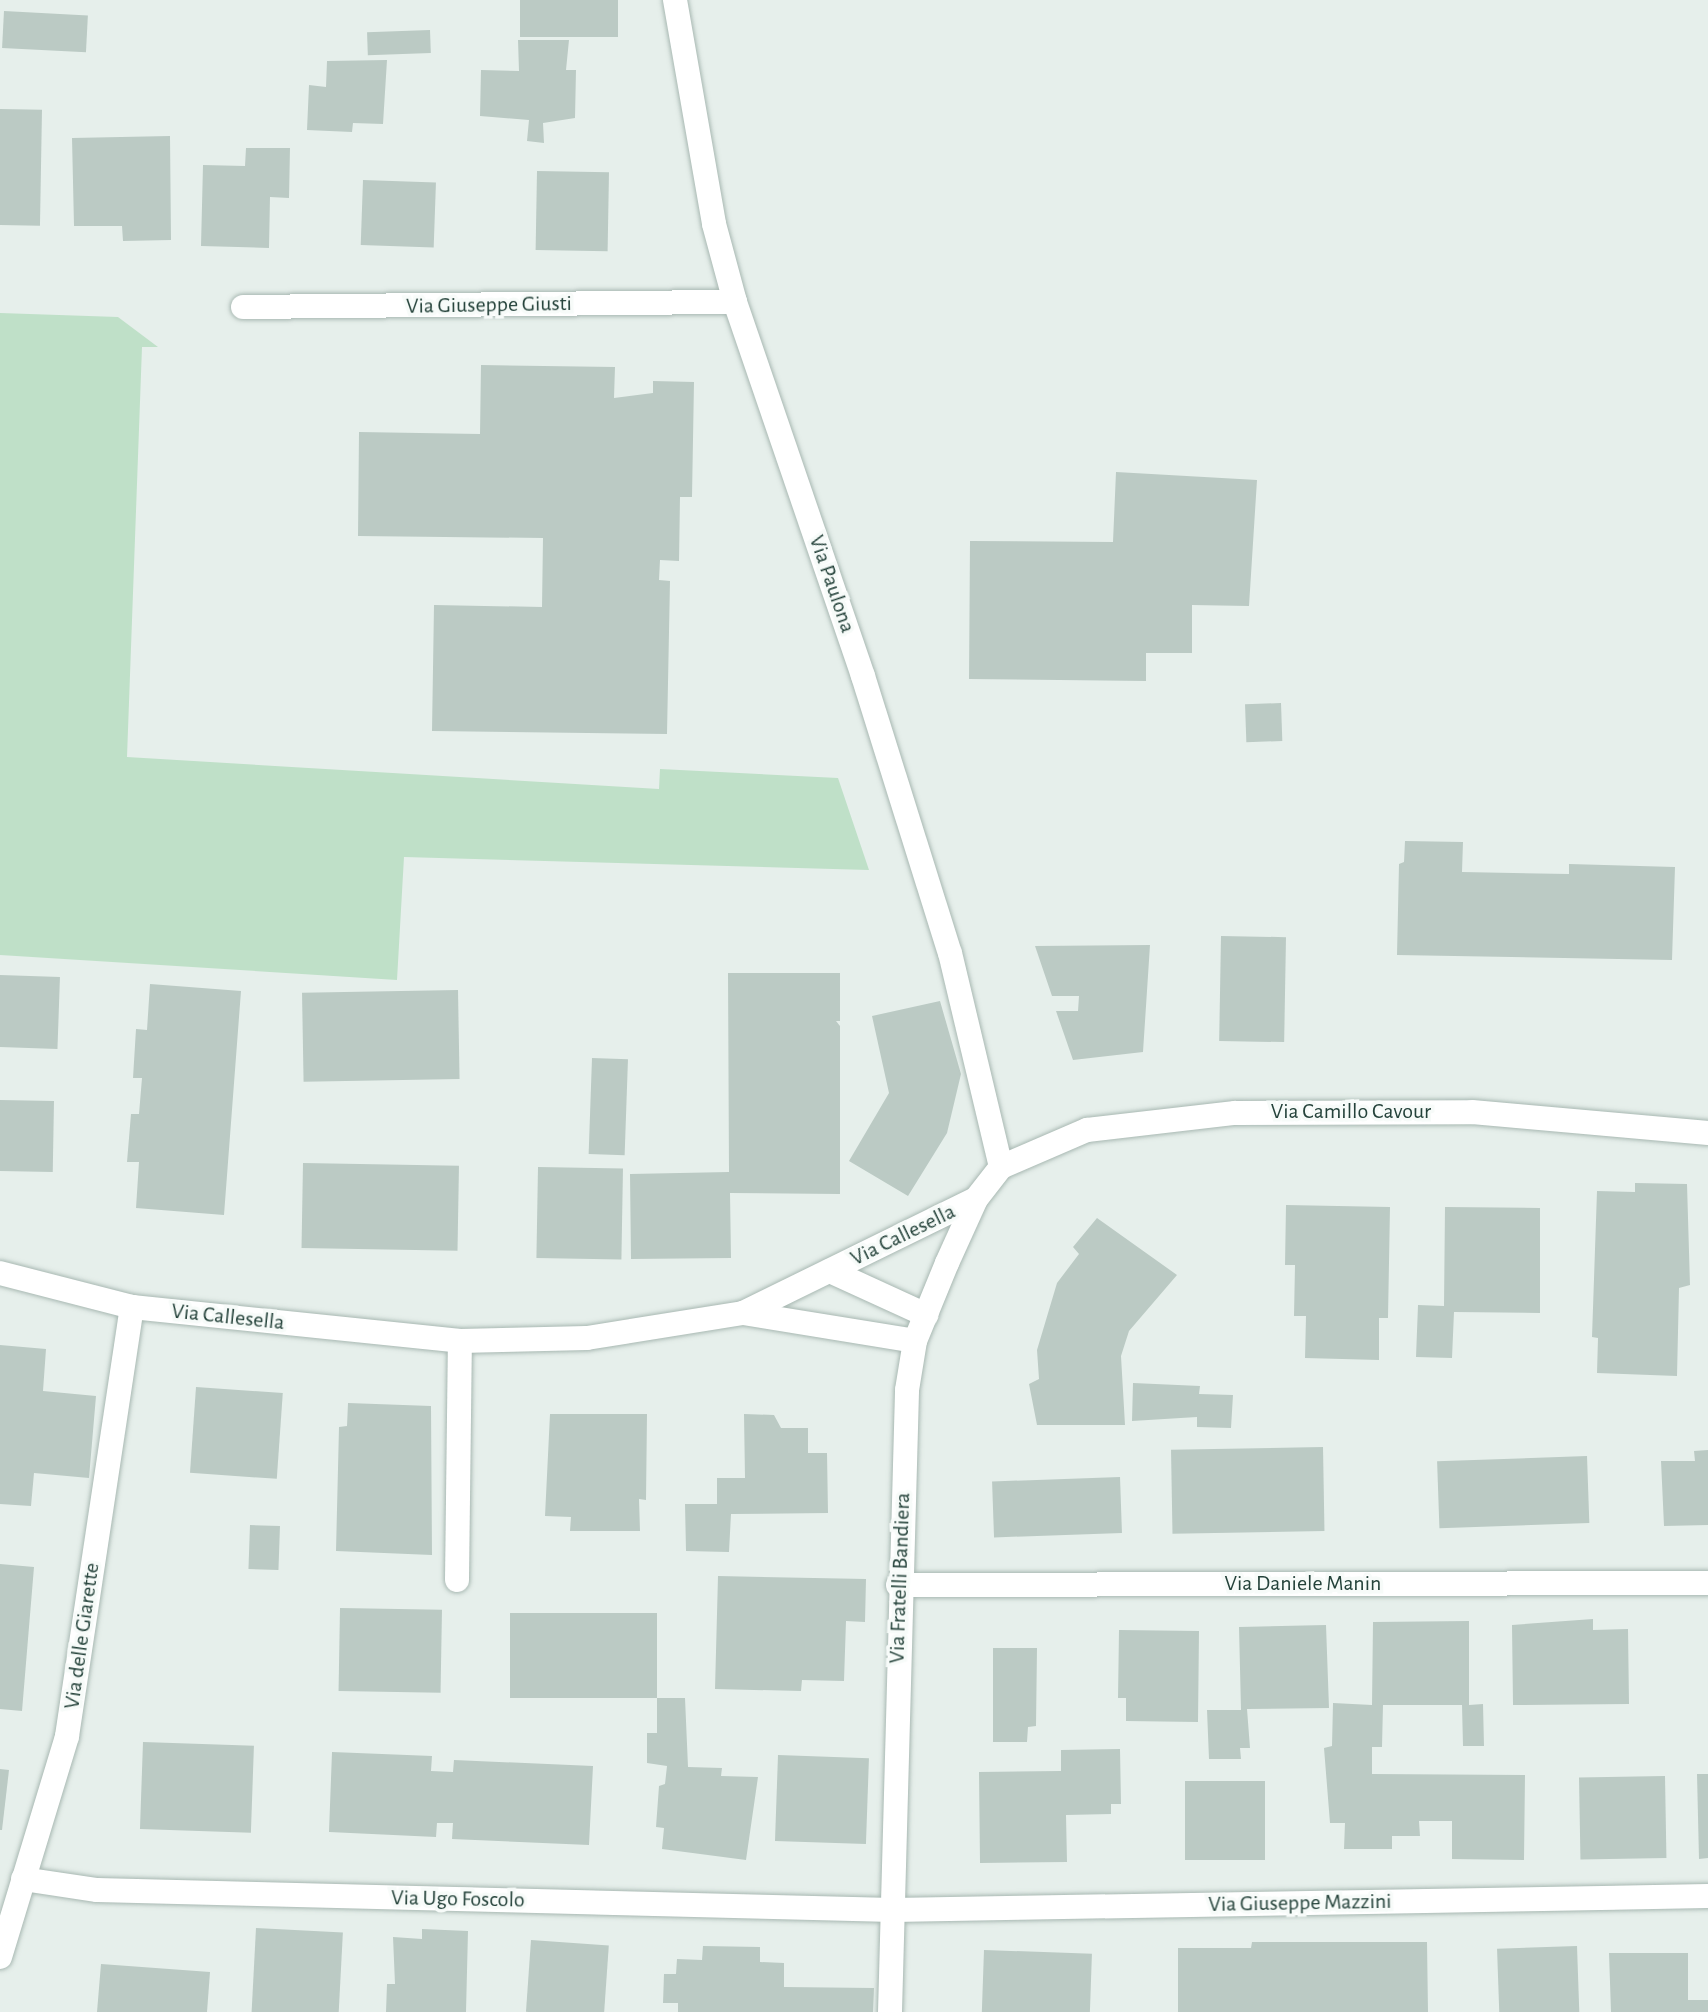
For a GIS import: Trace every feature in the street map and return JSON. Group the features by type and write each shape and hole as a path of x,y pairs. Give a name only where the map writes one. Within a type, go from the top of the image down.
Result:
{"street":[{"name":"Via Paulona","path":"675,0 714,224 735,302 863,676 945,938 1001,1167"},
{"name":"Via Giuseppe Giusti","path":"243,307 735,302"},
{"name":"Via Camillo Cavour","path":"1001,1167 1087,1130 1235,1113 1472,1112 1708,1133"},
{"name":"Via Fratelli Bandiera","path":"890,2012 898,1585 907,1390 915,1341 976,1199 1001,1167"},
{"name":"Via Callesella","path":"0,1273 132,1307 460,1341 587,1338 743,1313 976,1199"},
{"name":"Via Callesella","path":"830,1271 926,1315"},
{"name":"Via delle Giarette","path":"0,1957 67,1736 132,1307"},
{"name":"Via Callesella","path":"743,1313 915,1341"},
{"path":"457,1580 460,1341"},
{"name":"Via Daniele Manin","path":"898,1585 1708,1583"},
{"name":"Via Ugo Foscolo","path":"23,1879 97,1890 893,1910"},
{"name":"Via Giuseppe Mazzini","path":"893,1910 1708,1896"}],"green space":[{"path":"0,313 118,317 158,347 142,347 127,757 659,789 660,769 838,778 869,870 404,857 397,980 0,955"}],"building":[{"path":"520,0 618,0 618,37 520,37"},
{"path":"4,11 88,15 86,52 2,48"},
{"path":"430,30 431,53 368,55 367,32"},
{"path":"518,40 569,40 566,70 576,70 575,118 543,123 544,143 527,141 529,120 480,116 481,70 519,71"},
{"path":"387,60 383,124 353,123 352,132 307,130 309,85 326,87 327,61"},
{"path":"0,109 42,110 40,226 0,225"},
{"path":"170,136 171,240 123,241 122,226 74,226 72,138"},
{"path":"246,148 290,148 289,198 270,197 269,248 201,246 203,165 245,166"},
{"path":"537,171 609,172 608,251 536,250"},
{"path":"363,180 436,183 434,248 361,245"},
{"path":"481,365 615,367 614,398 653,393 653,381 694,382 692,497 680,497 679,561 660,560 659,580 670,581 667,734 432,731 434,605 542,607 543,538 358,536 359,432 480,434"},
{"path":"1116,472 1257,480 1249,606 1192,605 1192,653 1146,653 1146,681 969,679 970,541 1113,542"},
{"path":"1281,703 1282,741 1246,742 1245,704"},
{"path":"1405,841 1463,842 1462,872 1569,874 1569,864 1675,867 1672,960 1397,955 1399,864 1404,862"},
{"path":"1221,936 1286,937 1284,1042 1219,1041"},
{"path":"1150,945 1143,1052 1073,1060 1056,1011 1078,1011 1079,996 1052,996 1035,946"},
{"path":"728,973 840,973 840,1021 836,1021 840,1026 840,1194 730,1193 731,1258 631,1259 630,1174 729,1172"},
{"path":"0,975 60,977 57,1049 0,1047"},
{"path":"150,984 241,991 224,1215 136,1208 139,1162 127,1162 131,1114 139,1114 142,1078 133,1078 136,1029 147,1030"},
{"path":"458,990 460,1079 304,1082 302,993"},
{"path":"940,1001 961,1074 947,1133 908,1196 849,1161 889,1093 872,1016"},
{"path":"592,1058 628,1059 625,1155 589,1154"},
{"path":"0,1100 54,1101 53,1172 0,1171"},
{"path":"303,1163 459,1166 457,1251 302,1248"},
{"path":"538,1167 623,1168 621,1259 536,1258"},
{"path":"1635,1183 1687,1184 1690,1285 1679,1288 1677,1376 1597,1373 1598,1338 1592,1337 1597,1191 1635,1192"},
{"path":"1286,1205 1390,1207 1388,1318 1379,1318 1379,1360 1305,1358 1306,1316 1294,1316 1295,1265 1285,1265"},
{"path":"1445,1207 1540,1208 1540,1313 1454,1312 1452,1358 1416,1357 1418,1305 1444,1306"},
{"path":"1097,1218 1177,1275 1129,1331 1121,1356 1125,1425 1037,1425 1029,1384 1039,1379 1037,1350 1057,1283 1079,1254 1073,1247"},
{"path":"0,1345 46,1349 43,1391 96,1396 89,1478 34,1473 31,1506 0,1504"},
{"path":"1133,1383 1200,1386 1199,1394 1233,1395 1231,1428 1197,1427 1197,1417 1132,1421"},
{"path":"196,1387 283,1393 277,1479 190,1473"},
{"path":"348,1403 431,1406 432,1555 336,1551 339,1427 347,1426"},
{"path":"550,1414 647,1414 646,1500 639,1499 640,1531 570,1531 571,1517 545,1516"},
{"path":"744,1414 774,1415 781,1428 808,1428 808,1453 827,1453 828,1513 731,1514 729,1552 686,1551 685,1504 717,1504 717,1478 745,1478"},
{"path":"1323,1447 1324,1531 1172,1534 1171,1450"},
{"path":"1708,1450 1708,1525 1664,1526 1661,1461 1695,1461 1694,1451"},
{"path":"1587,1456 1589,1523 1439,1528 1437,1461"},
{"path":"1120,1477 1122,1533 994,1537 992,1481"},
{"path":"250,1525 280,1526 278,1570 248,1569"},
{"path":"0,1564 34,1567 22,1711 0,1709"},
{"path":"718,1576 866,1579 865,1622 846,1621 844,1681 802,1680 801,1691 715,1689"},
{"path":"340,1608 442,1610 441,1693 339,1691"},
{"path":"510,1613 657,1613 657,1698 510,1698"},
{"path":"1593,1619 1593,1630 1628,1629 1629,1704 1513,1705 1512,1625"},
{"path":"1469,1621 1469,1705 1483,1704 1484,1746 1463,1746 1462,1705 1383,1705 1382,1747 1372,1747 1372,1774 1525,1775 1524,1860 1452,1859 1452,1821 1419,1821 1420,1836 1392,1836 1392,1849 1344,1849 1345,1823 1330,1823 1324,1748 1332,1746 1333,1703 1372,1705 1373,1622"},
{"path":"1326,1625 1329,1708 1247,1709 1250,1748 1240,1748 1241,1759 1209,1759 1207,1710 1241,1710 1239,1627"},
{"path":"1119,1630 1199,1631 1198,1722 1126,1721 1126,1698 1118,1698"},
{"path":"993,1648 1037,1648 1036,1726 1028,1727 1027,1742 993,1742"},
{"path":"657,1698 685,1698 688,1767 722,1768 721,1776 758,1777 746,1860 662,1849 664,1828 656,1827 659,1786 665,1784 667,1766 647,1763 647,1733 657,1733"},
{"path":"143,1742 254,1746 251,1833 140,1829"},
{"path":"1120,1749 1121,1804 1111,1804 1111,1814 1066,1815 1067,1862 980,1863 979,1772 1061,1771 1061,1750"},
{"path":"332,1752 432,1756 431,1771 453,1772 454,1760 593,1766 589,1845 452,1839 453,1823 437,1823 436,1837 329,1832"},
{"path":"778,1755 869,1758 866,1844 775,1841"},
{"path":"0,1769 9,1770 2,1830 0,1830"},
{"path":"1697,1774 1708,1774 1708,1858 1699,1859"},
{"path":"1665,1776 1666,1858 1580,1859 1579,1778"},
{"path":"1185,1781 1265,1781 1265,1860 1185,1860"},
{"path":"256,1928 343,1933 339,2012 252,2012"},
{"path":"422,1929 468,1931 466,2012 386,2012 387,1984 395,1984 393,1937 422,1939"},
{"path":"531,1940 609,1945 604,2012 526,2012"},
{"path":"1252,1942 1427,1942 1428,2012 1178,2012 1178,1948 1251,1948"},
{"path":"703,1946 760,1947 760,1962 784,1963 784,1987 874,1988 873,2012 678,2012 678,2003 663,2003 664,1974 676,1974 677,1959 702,1960"},
{"path":"1577,1946 1579,2012 1499,2012 1497,1949"},
{"path":"984,1950 1092,1954 1090,2012 982,2012"},
{"path":"1609,1953 1688,1953 1688,2000 1708,2000 1708,2012 1611,2012"},
{"path":"101,1964 210,1972 207,2012 97,2012"}]}
